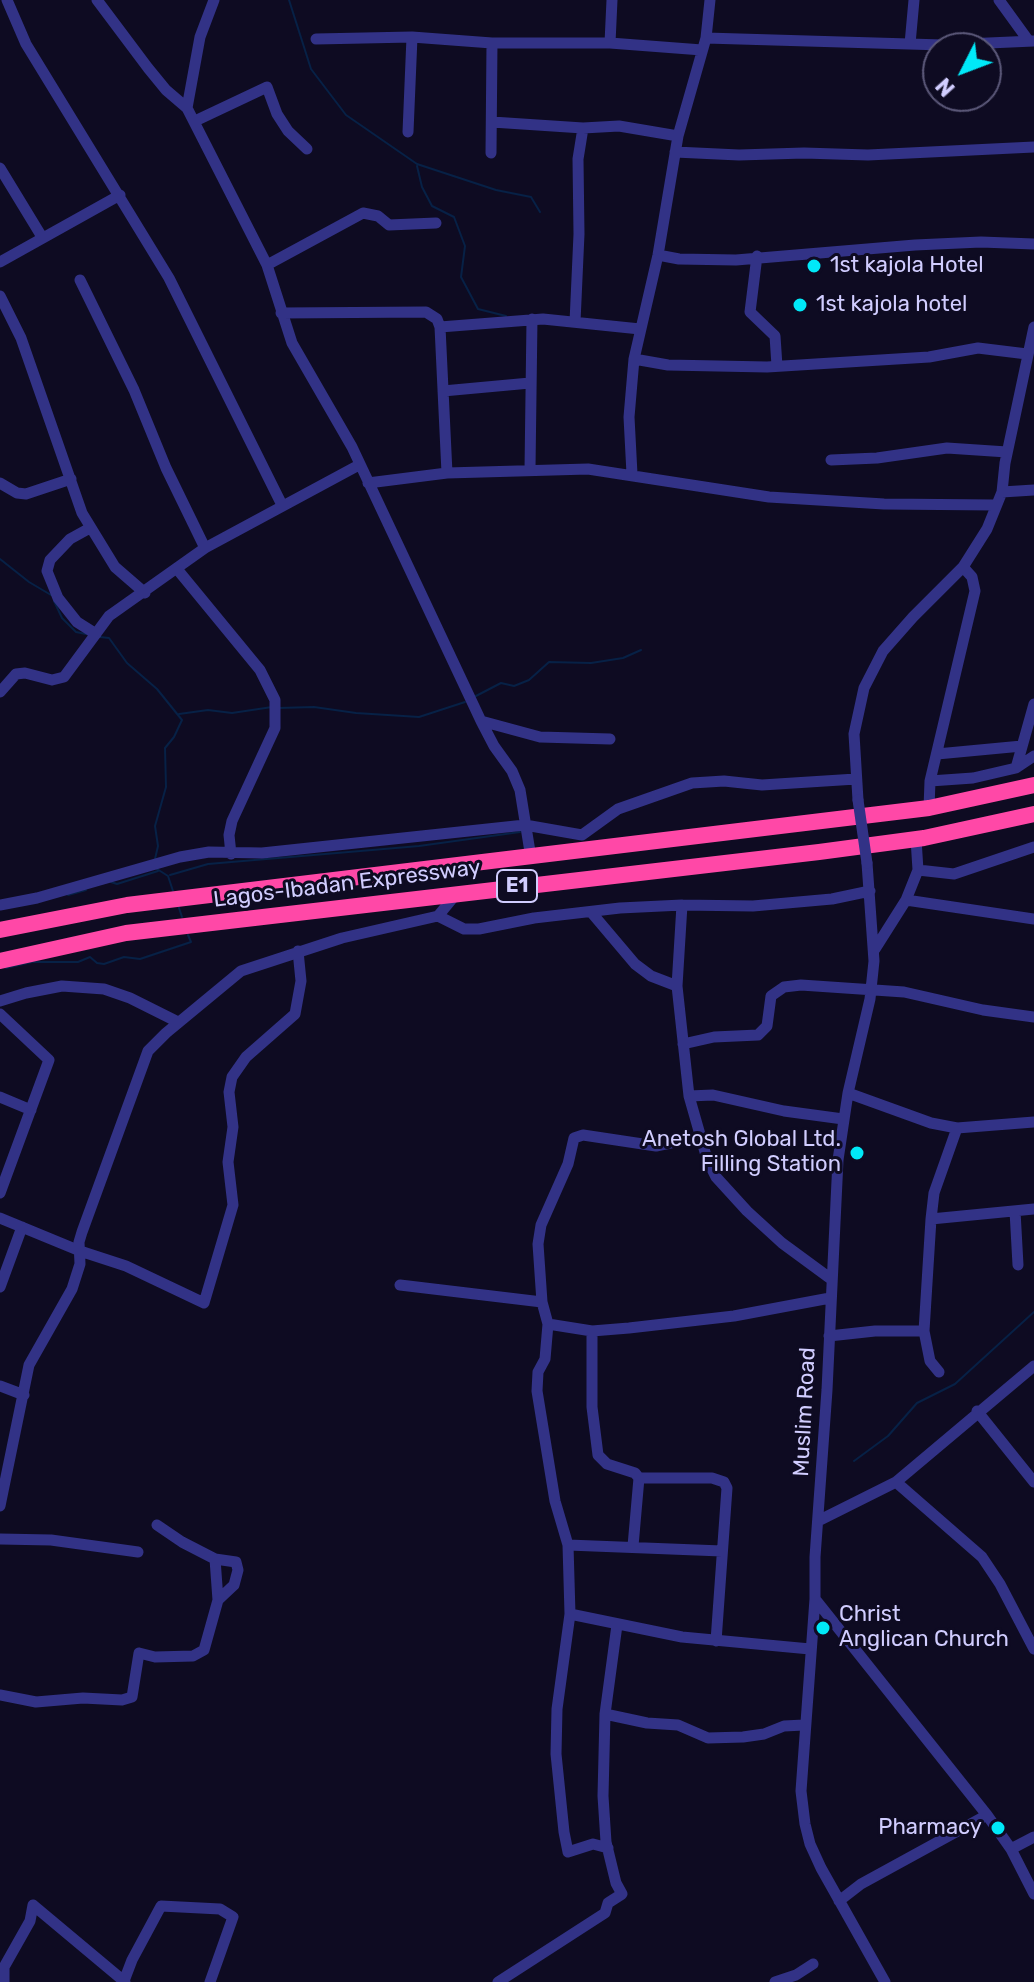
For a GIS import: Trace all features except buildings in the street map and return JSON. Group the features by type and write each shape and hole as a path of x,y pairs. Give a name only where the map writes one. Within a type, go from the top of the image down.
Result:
{"highway":[{"name":"Lagos-Ibadan Expressway","path":"0,930 127,905 929,808 1034,785"},
{"name":"Lagos-Ibadan Expressway","path":"0,961 126,933 916,839 1034,814"}],"street":[{"path":"7,0 26,44 169,278 282,505"},
{"path":"97,0 148,68 166,90 187,108 195,121 267,265 292,343 352,447 481,721 512,771 520,790 531,858"},
{"path":"187,108 200,37 214,0"},
{"path":"610,43 612,0"},
{"path":"632,474 629,417 634,359 658,255 678,136 706,38 710,0"},
{"path":"910,44 914,0"},
{"path":"999,0 1031,40"},
{"path":"316,39 412,37 492,43 610,43 702,50"},
{"path":"408,132 412,37"},
{"path":"706,38 943,45 1031,40"},
{"path":"491,153 492,43"},
{"path":"195,121 267,87 277,114 288,131 307,149"},
{"path":"492,122 583,128 619,126 678,136"},
{"path":"575,322 578,159 583,128"},
{"path":"675,152 868,155 1034,147"},
{"path":"0,168 42,237"},
{"path":"0,262 120,195"},
{"path":"267,265 363,213 378,216 389,225 436,223"},
{"path":"658,255 707,261 844,253 915,245 981,242 1034,244"},
{"path":"757,256 750,312 775,336 777,366"},
{"path":"80,280 134,390 166,468 205,548"},
{"path":"0,296 21,338 82,513 115,567 145,593"},
{"path":"281,313 374,310 426,312 437,319 440,327 447,473"},
{"path":"530,469 532,319"},
{"path":"440,327 532,319 640,329"},
{"path":"1034,327 1007,452 1002,492 1034,490"},
{"path":"634,359 668,365 777,366 929,357 978,348 1027,354"},
{"path":"443,391 530,383"},
{"path":"831,460 877,458 947,448 1007,452"},
{"path":"0,692 16,674 25,673 52,680 64,677 109,616 205,548 359,465"},
{"path":"368,483 447,473 588,469 769,497 884,504 995,505"},
{"path":"0,483 17,493 26,494 71,479"},
{"name":"Muslim Road","path":"885,1982 810,1844 801,1791 815,1599 814,1568 836,1184 843,1119 872,989 875,949 858,800 854,734 857,714 872,671 883,651 963,567 983,537 1002,492"},
{"path":"90,528 70,539 50,560 47,571 58,598 77,622 96,634"},
{"path":"929,808 930,781 975,591 972,577 963,567"},
{"path":"177,569 260,670 275,700 275,728 232,821 229,835 231,854"},
{"path":"1016,768 1034,704"},
{"path":"481,721 540,737 610,739"},
{"path":"937,754 1022,746"},
{"path":"930,781 973,778 1016,768 1034,756"},
{"path":"0,905 209,852 231,854 525,825 582,835 618,809 692,783 724,781 762,785 856,779"},
{"path":"875,949 906,900 918,870 916,839"},
{"path":"918,870 954,874 1034,847"},
{"path":"0,1506 29,1365 72,1289 80,1264 82,1232 148,1051 178,1022 241,971 298,951 438,916 464,929 479,929 534,918 591,912 682,905 753,906 832,899 870,891"},
{"path":"438,916 457,893"},
{"path":"906,900 1034,919"},
{"path":"682,905 677,986 689,1096 699,1137 716,1177 727,1191 782,1243 831,1279"},
{"path":"591,912 635,964 651,976 677,986"},
{"path":"0,1218 126,1266 204,1303 233,1205 228,1162 233,1127 229,1092 232,1077 246,1057 295,1014 301,981 298,951"},
{"path":"0,1001 62,986 104,989 178,1022"},
{"path":"683,1044 714,1037 758,1035 767,1026 771,996 784,987 836,986 904,992 983,1010 1034,1017"},
{"path":"0,1014 49,1060 0,1193"},
{"path":"848,1093 931,1123 957,1128 1034,1122"},
{"path":"689,1096 713,1095 784,1111 843,1119"},
{"path":"0,1097 31,1110"},
{"path":"939,1372 930,1361 924,1331 931,1219 934,1193 957,1128"},
{"path":"608,1848 593,1844 568,1852 564,1832 556,1754 557,1709 570,1614 568,1545 555,1501 537,1391 538,1372 545,1359 548,1324 542,1302 538,1244 541,1225 568,1164 574,1138 583,1135 656,1146 699,1137"},
{"path":"931,1219 1034,1209"},
{"path":"1015,1211 1018,1265"},
{"path":"0,1287 22,1227"},
{"path":"400,1285 542,1302"},
{"path":"548,1324 592,1331 734,1316 830,1298"},
{"path":"592,1331 592,1407 598,1455 607,1464 635,1473 639,1478 633,1546"},
{"path":"829,1336 875,1331 924,1331"},
{"path":"818,1521 896,1482 1034,1366"},
{"path":"0,1386 24,1395"},
{"path":"977,1411 1034,1482"},
{"path":"639,1478 712,1478 724,1482 727,1488 716,1641"},
{"path":"896,1482 982,1557 1034,1649"},
{"path":"157,1525 215,1559 236,1562 238,1570 234,1585 218,1600"},
{"path":"0,1539 51,1540 138,1552"},
{"path":"568,1545 722,1551"},
{"path":"0,1695 36,1702 83,1698 122,1700 132,1697 139,1653 155,1657 193,1656 204,1650 218,1600 215,1559"},
{"path":"815,1599 987,1815 1011,1849 1034,1894"},
{"path":"570,1614 716,1641 810,1649"},
{"path":"498,1982 605,1913 608,1903 622,1894 616,1883 608,1848 603,1796 605,1714 617,1625"},
{"path":"605,1714 647,1723 678,1725 708,1738 743,1737 764,1734 784,1726 804,1725"},
{"path":"839,1901 861,1884 987,1815"},
{"path":"1011,1849 1034,1837"},
{"path":"4,1982 4,1967 30,1921 34,1904 125,1982 132,1960 161,1906 220,1909 233,1917 210,1982"},
{"path":"775,1982 796,1975 813,1964"}],"waterway":[{"path":"289,0 311,69 346,115 417,164 496,190 531,197 540,212"},
{"path":"417,166 422,187 432,206 454,217 465,246 461,277 478,309 506,316"},
{"path":"0,559 51,595"},
{"path":"54,601 62,618 76,632 86,634"},
{"path":"100,637 109,638 127,663 157,689 182,720 165,748 166,787 155,826 158,846 155,859"},
{"path":"474,697 501,683 514,686 529,680 549,662 591,663 623,658 641,650"},
{"path":"278,708 314,707 419,717 465,702"},
{"path":"179,714 208,710 232,713 272,707"},
{"path":"170,875 208,864 419,846 520,832"},
{"path":"157,869 168,876 173,891"},
{"path":"111,882 117,884 158,871"},
{"path":"68,895 86,890"},
{"path":"178,905 182,917"},
{"path":"6,968 32,962 78,962 90,957 104,964 124,957 140,959 191,942 188,935"},
{"path":"854,1461 888,1436 917,1403 955,1384 1034,1312"}],"place":[{"name":"1st kajola Hotel","path":"814,266"},
{"name":"1st kajola hotel","path":"800,305"},
{"name":"Anetosh Global Ltd. Filling Station","path":"857,1153"},
{"name":"Christ Anglican Church","path":"823,1628"},
{"name":"Pharmacy","path":"998,1828"}]}
